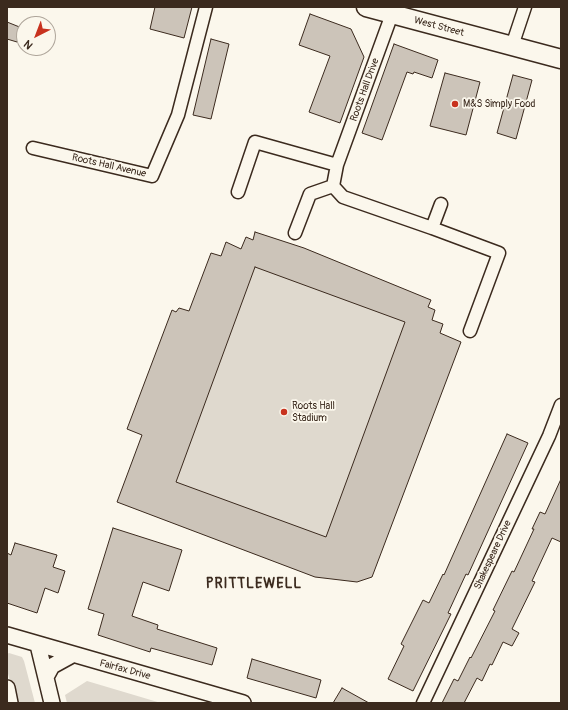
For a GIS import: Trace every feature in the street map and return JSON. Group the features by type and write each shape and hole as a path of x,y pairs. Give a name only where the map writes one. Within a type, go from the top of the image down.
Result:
{"main road":[{"name":"West Street","path":"366,7 561,59"}],"street":[{"name":"Roots Hall Avenue","path":"33,148 152,176 178,115 206,7"},
{"path":"512,46 525,7"},
{"name":"Roots Hall Drive","path":"333,186 337,165 392,14"},
{"path":"238,192 255,142 337,165"},
{"path":"295,233 310,194 333,186 342,197 499,253 470,331"},
{"path":"432,228 441,204"},
{"name":"Shakespeare Drive","path":"423,703 546,443 561,406"},
{"name":"Fairfax Drive","path":"7,636 243,703"},
{"path":"38,645 52,703"},
{"path":"46,677 52,666 72,655"},
{"path":"7,688 10,703"}],"shaded area":[{"name":"Roots Hall Stadium","path":"255,232 304,248 431,300 428,307 435,310 432,320 443,324 440,333 461,342 372,577 357,582 315,577 117,502 142,435 127,429 172,310 176,312 179,308 189,311 211,253 221,256 226,242 241,249 246,237 253,240"},
{"path":"9,653 22,657 35,703 16,703 7,670 7,654"},
{"path":"87,681 161,703 67,703 65,695"}],"building":[{"path":"155,7 192,7 184,38 150,29"},
{"path":"310,14 351,29 364,57 340,123 309,112 330,56 299,45"},
{"path":"7,22 16,26 16,42 7,39"},
{"path":"211,39 229,44 211,119 193,115"},
{"path":"394,44 438,60 432,78 414,72 413,74 407,72 382,140 362,133"},
{"name":"M&S Simply Food","path":"445,73 480,82 466,135 430,126"},
{"path":"513,75 532,80 516,139 497,133"},
{"path":"255,232 304,248 431,300 428,307 435,310 432,320 443,324 440,333 461,342 372,577 357,582 315,577 117,502 142,435 127,429 172,310 176,312 179,308 189,311 211,253 221,256 226,242 241,249 246,237 253,240","holes":["255,267 405,322 326,537 176,482"]},
{"path":"507,434 528,443 468,575 466,574 448,613 451,614 413,691 388,679 404,646 401,644 423,600 429,603 443,574 444,575"},
{"path":"561,479 561,542 552,538 532,581 535,582 512,629 519,633 512,646 503,642 492,665 490,664 482,681 477,678 464,703 442,703 454,679 458,681 470,657 471,658 495,611 493,610 512,571 514,572 534,529 532,529 540,512 545,514"},
{"path":"113,528 182,550 169,591 143,582 132,616 158,625 157,629 217,648 212,665 151,648 150,652 98,635 104,614 88,609"},
{"path":"15,543 57,555 53,567 65,571 58,593 45,588 37,613 7,603 7,553 11,555"},
{"path":"252,659 321,680 316,698 247,678"},
{"path":"342,688 369,703 333,703"}],"place":[{"name":"M&S Simply Food","path":"455,104"},
{"name":"Roots Hall Stadium","path":"284,412"}],"district":[{"name":"PRITTLEWELL","path":"254,584"}]}
